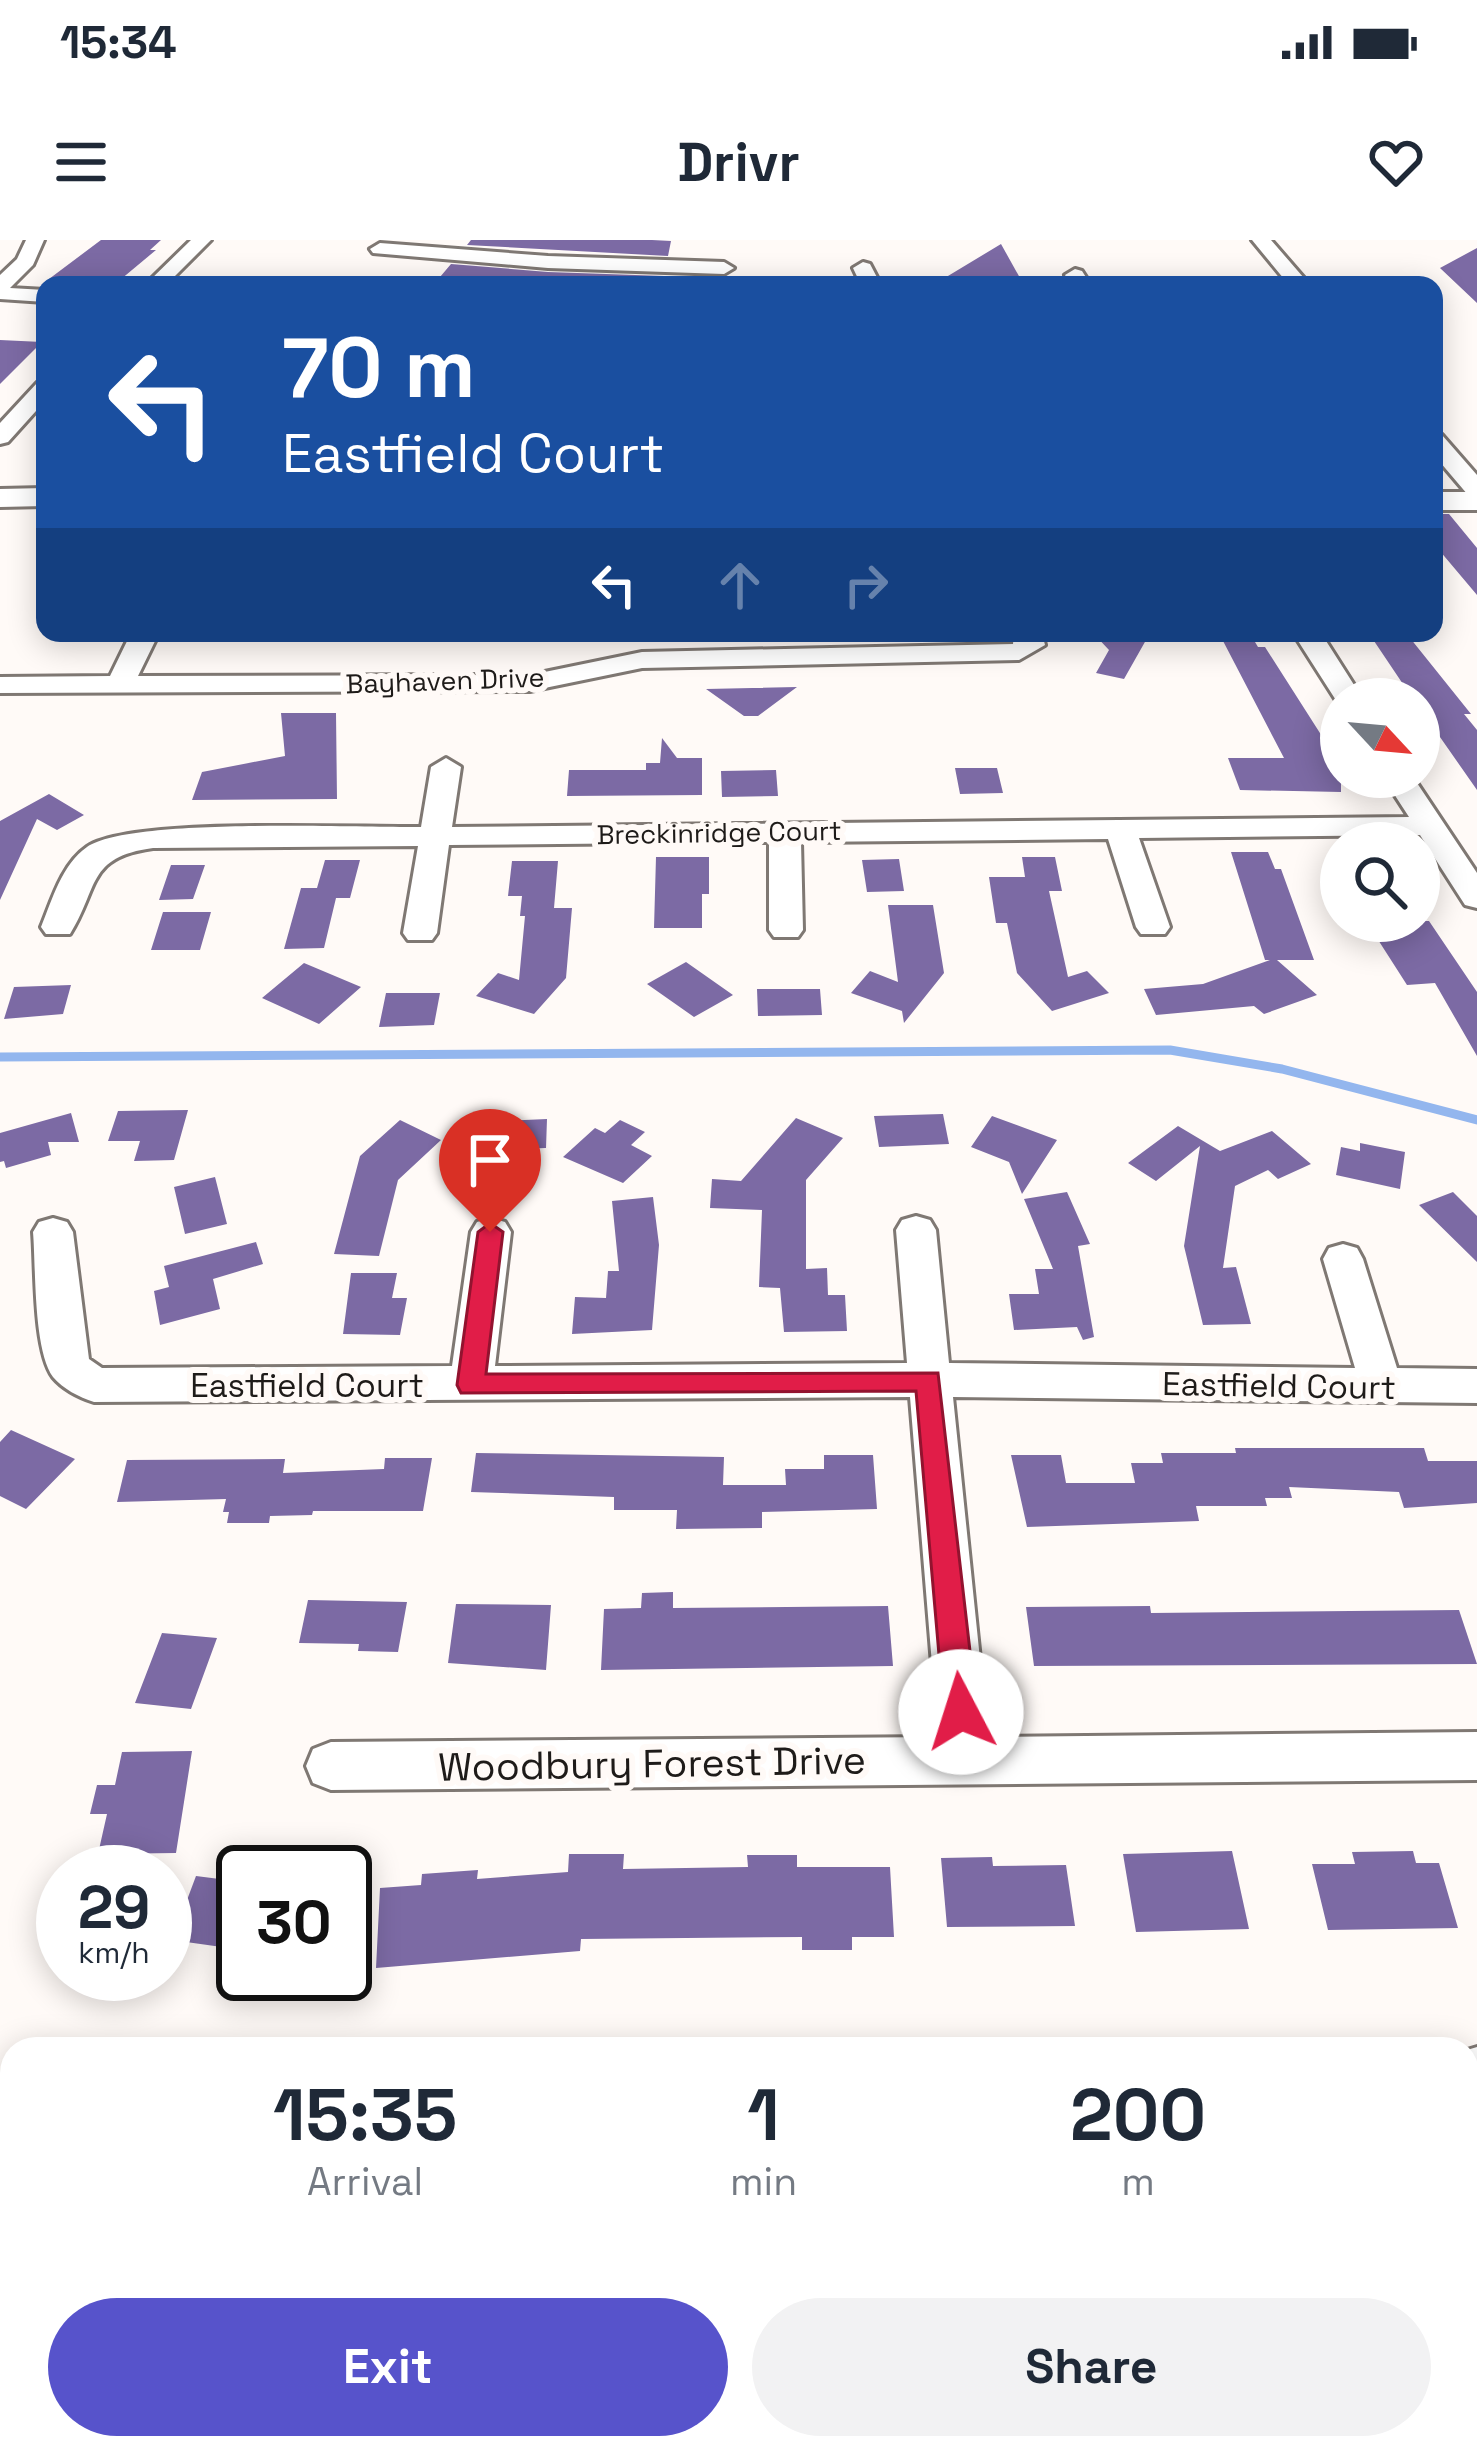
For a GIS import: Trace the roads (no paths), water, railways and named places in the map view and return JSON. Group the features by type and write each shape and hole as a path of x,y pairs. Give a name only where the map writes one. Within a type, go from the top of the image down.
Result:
{"main road":[{"path":"1443,485 1476,490"},
{"path":"1443,499 1476,490"},
{"path":"0,498 36,497"},
{"path":"0,512 36,511"}],"street":[{"path":"0,290 26,261 34,240"},
{"path":"164,276 202,240"},
{"path":"1261,240 1292,276"},
{"path":"380,249 548,262 732,261 716,276"},
{"path":"0,290 36,295"},
{"path":"0,437 36,398"},
{"path":"1443,451 1476,490"},
{"path":"120,685 142,642"},
{"name":"Bayhaven Drive","path":"0,685 530,683 642,660 961,655 1019,652 1030,642"},
{"path":"1313,642 1336,678"},
{"path":"420,933 446,767"},
{"name":"Breckinridge Court","path":"58,927 87,859 120,842 1320,827"},
{"path":"1120,829 1153,927"},
{"path":"785,833 786,930"},
{"path":"1440,842 1477,898"},
{"path":"916,1230 965,1760"},
{"name":"Eastfield Court","path":"53,1232 60,1319 70,1368 94,1385 928,1380 1477,1386"},
{"path":"471,1385 490,1232"},
{"path":"1343,1259 1382,1388"},
{"name":"Woodbury Forest Drive","path":"331,1766 1477,1756"}],"waterway":[{"path":"0,1057 1170,1050 1282,1069 1477,1120"}]}
